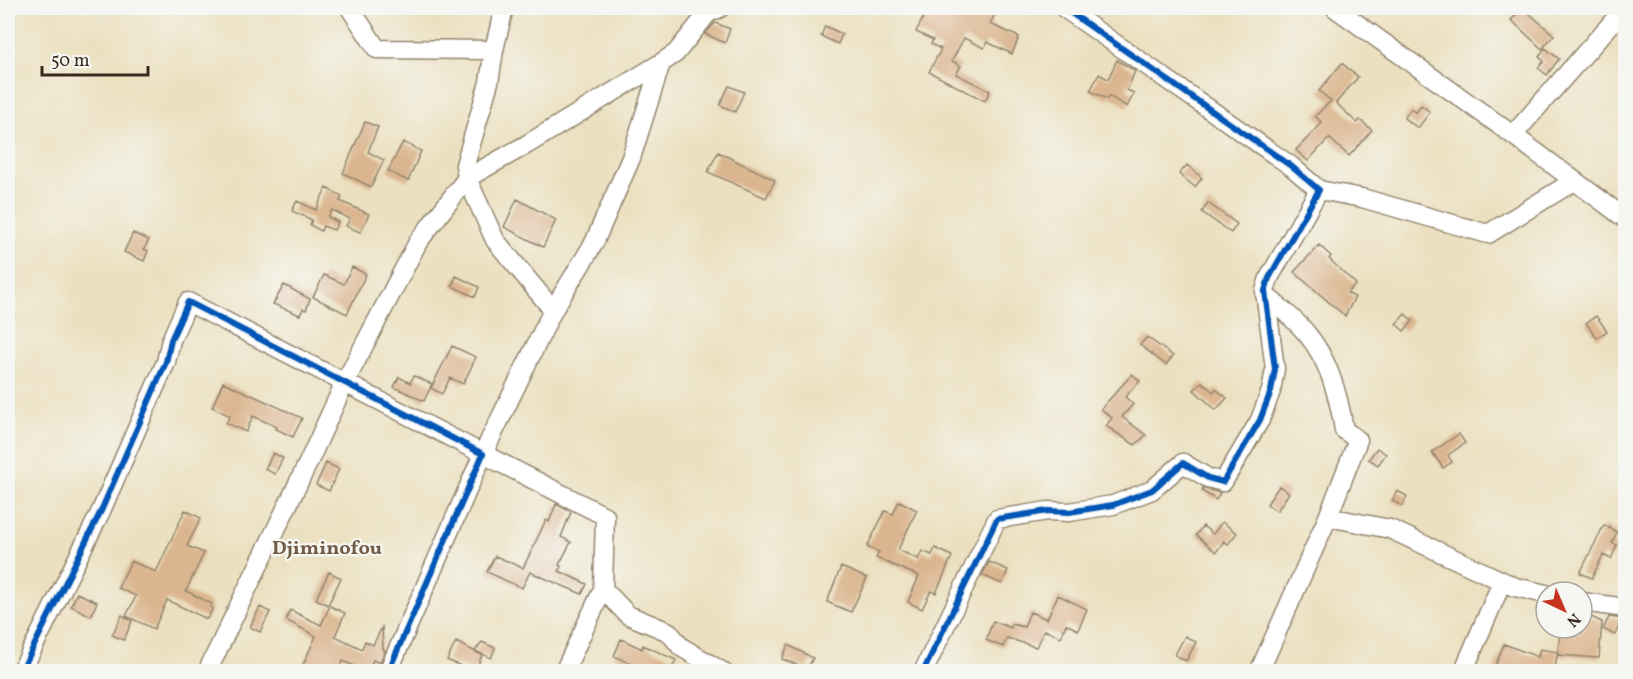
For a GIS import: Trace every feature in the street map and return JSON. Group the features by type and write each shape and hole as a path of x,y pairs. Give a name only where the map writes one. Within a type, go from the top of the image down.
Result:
{"street":[{"path":"350,8 377,49 494,50"},
{"path":"504,8 489,82 465,165 467,178 495,240 553,310"},
{"path":"207,672 309,462 345,382 418,242 467,178 526,146 661,63 676,52 708,13 720,8"},
{"path":"1064,8 1291,166 1319,190 1362,198 1488,234 1574,181"},
{"path":"1335,8 1626,219"},
{"path":"1513,135 1625,8"},
{"path":"388,672 483,454 553,310 594,243 631,158 661,63"},
{"path":"923,672 997,519 1048,511 1069,512 1113,505 1152,490 1183,463 1208,477 1223,482 1260,420 1273,380 1275,369 1265,296 1269,278 1319,190"},
{"path":"1259,672 1328,518 1358,440 1344,429 1339,399 1322,358 1308,335 1289,315 1265,296"},
{"path":"21,672 101,511 166,362 171,340 188,302 605,516 603,589 564,672"},
{"path":"1328,518 1390,529 1502,582 1534,591"},
{"path":"1462,672 1502,582"},
{"path":"603,589 628,615 669,632 681,647 723,672"},
{"path":"1594,604 1626,608"}],"building":[{"path":"928,8 988,8 996,12 990,24 1019,37 1012,54 987,42 984,48 964,38 952,61 961,66 956,74 990,91 985,101 929,72 941,49 931,44 933,40 916,32"},
{"path":"1523,8 1554,35 1542,49 1511,20"},
{"path":"715,23 730,29 725,43 705,34"},
{"path":"825,26 842,34 838,44 821,36"},
{"path":"1545,48 1559,59 1547,75 1538,68 1544,61 1539,57"},
{"path":"1117,60 1135,71 1127,90 1134,93 1127,107 1109,96 1107,99 1090,91 1099,74 1108,79"},
{"path":"1342,63 1358,77 1336,103 1357,123 1360,120 1372,130 1349,156 1329,138 1308,161 1296,150 1322,123 1315,116 1331,101 1319,91"},
{"path":"729,86 744,92 735,112 720,105"},
{"path":"1421,105 1430,112 1418,128 1404,118 1411,109 1416,113"},
{"path":"365,122 378,127 368,152 384,160 371,187 343,173"},
{"path":"403,142 421,151 408,181 388,171"},
{"path":"718,152 775,180 766,198 708,172"},
{"path":"1187,165 1202,178 1195,187 1179,174"},
{"path":"326,188 342,196 340,201 369,214 360,232 346,226 350,219 332,210 328,217 338,222 334,230 323,226 321,231 310,225 312,220 292,211 297,201 316,210"},
{"path":"517,199 556,220 543,247 504,227"},
{"path":"1208,203 1237,224 1231,233 1202,212"},
{"path":"133,233 149,240 144,249 148,251 144,261 124,252"},
{"path":"1319,245 1331,256 1329,259 1356,284 1347,293 1355,297 1345,316 1294,272"},
{"path":"352,267 366,274 347,314 313,297 324,275 344,284"},
{"path":"456,276 479,287 475,297 452,286"},
{"path":"284,285 310,299 306,310 303,309 300,315 273,304"},
{"path":"1405,314 1413,321 1404,331 1396,324"},
{"path":"1596,316 1607,331 1597,338 1586,323"},
{"path":"1147,337 1173,356 1166,365 1140,345"},
{"path":"452,346 476,357 463,384 450,378 442,394 431,388"},
{"path":"1132,374 1140,381 1125,397 1133,404 1122,417 1146,435 1135,445 1106,426 1112,418 1101,409"},
{"path":"414,376 432,384 424,401 394,387 399,377 410,383"},
{"path":"223,382 302,418 293,437 253,416 246,432 226,423 230,416 212,407"},
{"path":"1202,382 1213,392 1216,389 1227,398 1216,410 1194,390"},
{"path":"1459,434 1465,443 1448,455 1452,462 1443,468 1432,452"},
{"path":"1377,448 1386,454 1378,465 1369,459"},
{"path":"273,453 283,458 275,474 265,469"},
{"path":"326,463 339,469 329,491 316,485"},
{"path":"1279,486 1289,493 1277,511 1267,504"},
{"path":"1203,488 1220,493 1216,500 1202,491"},
{"path":"1397,491 1407,496 1403,506 1392,501"},
{"path":"899,501 917,510 898,550 918,559 922,551 932,555 935,548 952,556 936,593 931,591 922,609 908,602 919,576 876,558 879,552 867,547 885,511 893,514"},
{"path":"556,504 571,512 561,537 571,542 559,565 561,566 559,571 587,584 582,594 530,572 522,588 487,572 495,556 523,568 546,520 549,522"},
{"path":"185,510 201,518 187,546 204,553 186,591 212,604 210,607 213,608 207,619 167,600 154,629 126,616 136,596 118,588 131,561 156,572"},
{"path":"1222,522 1237,533 1228,544 1224,541 1216,552 1196,535 1203,526 1213,534"},
{"path":"1604,525 1617,532 1612,543 1617,545 1611,559 1603,555 1592,578 1580,573"},
{"path":"989,562 1008,570 1002,584 982,575"},
{"path":"841,567 867,578 851,612 827,602"},
{"path":"329,572 341,578 328,605 316,599"},
{"path":"77,593 97,602 91,616 71,606"},
{"path":"1058,595 1087,609 1078,630 1066,624 1061,637 1044,630 1036,647 1007,638 1003,647 986,640 993,621 1011,628 1012,624 1024,627 1030,612 1047,619"},
{"path":"330,606 345,613 335,636 362,649 365,641 373,645 382,627 383,649 385,650 380,663 373,660 368,672 343,661 338,672 316,672 303,665 316,636 286,620 290,610 321,625"},
{"path":"260,607 270,612 260,632 250,627"},
{"path":"122,615 132,621 124,640 112,635"},
{"path":"1609,617 1623,619 1615,635 1603,629"},
{"path":"1594,618 1602,622 1599,658 1558,655 1559,640 1594,640"},
{"path":"1185,636 1196,642 1186,661 1175,655"},
{"path":"621,639 642,649 643,645 676,660 670,672 648,672 614,656"},
{"path":"456,642 482,655 475,672 447,660"},
{"path":"482,642 495,648 491,658 475,651"},
{"path":"1504,644 1538,657 1540,649 1558,652 1554,672 1493,672"},
{"path":"788,645 813,658 807,669 782,659"}],"cycle path":[{"path":"923,672 997,519 1048,511 1069,512 1113,505 1152,490 1183,463 1208,478 1223,482 1260,420 1271,391 1275,369 1265,291 1269,278 1319,190 1291,166 1064,8"},
{"path":"21,672 101,511 166,362 171,340 188,302 483,454 388,672"}],"district":[{"name":"Djiminofou","path":"327,547"}]}
